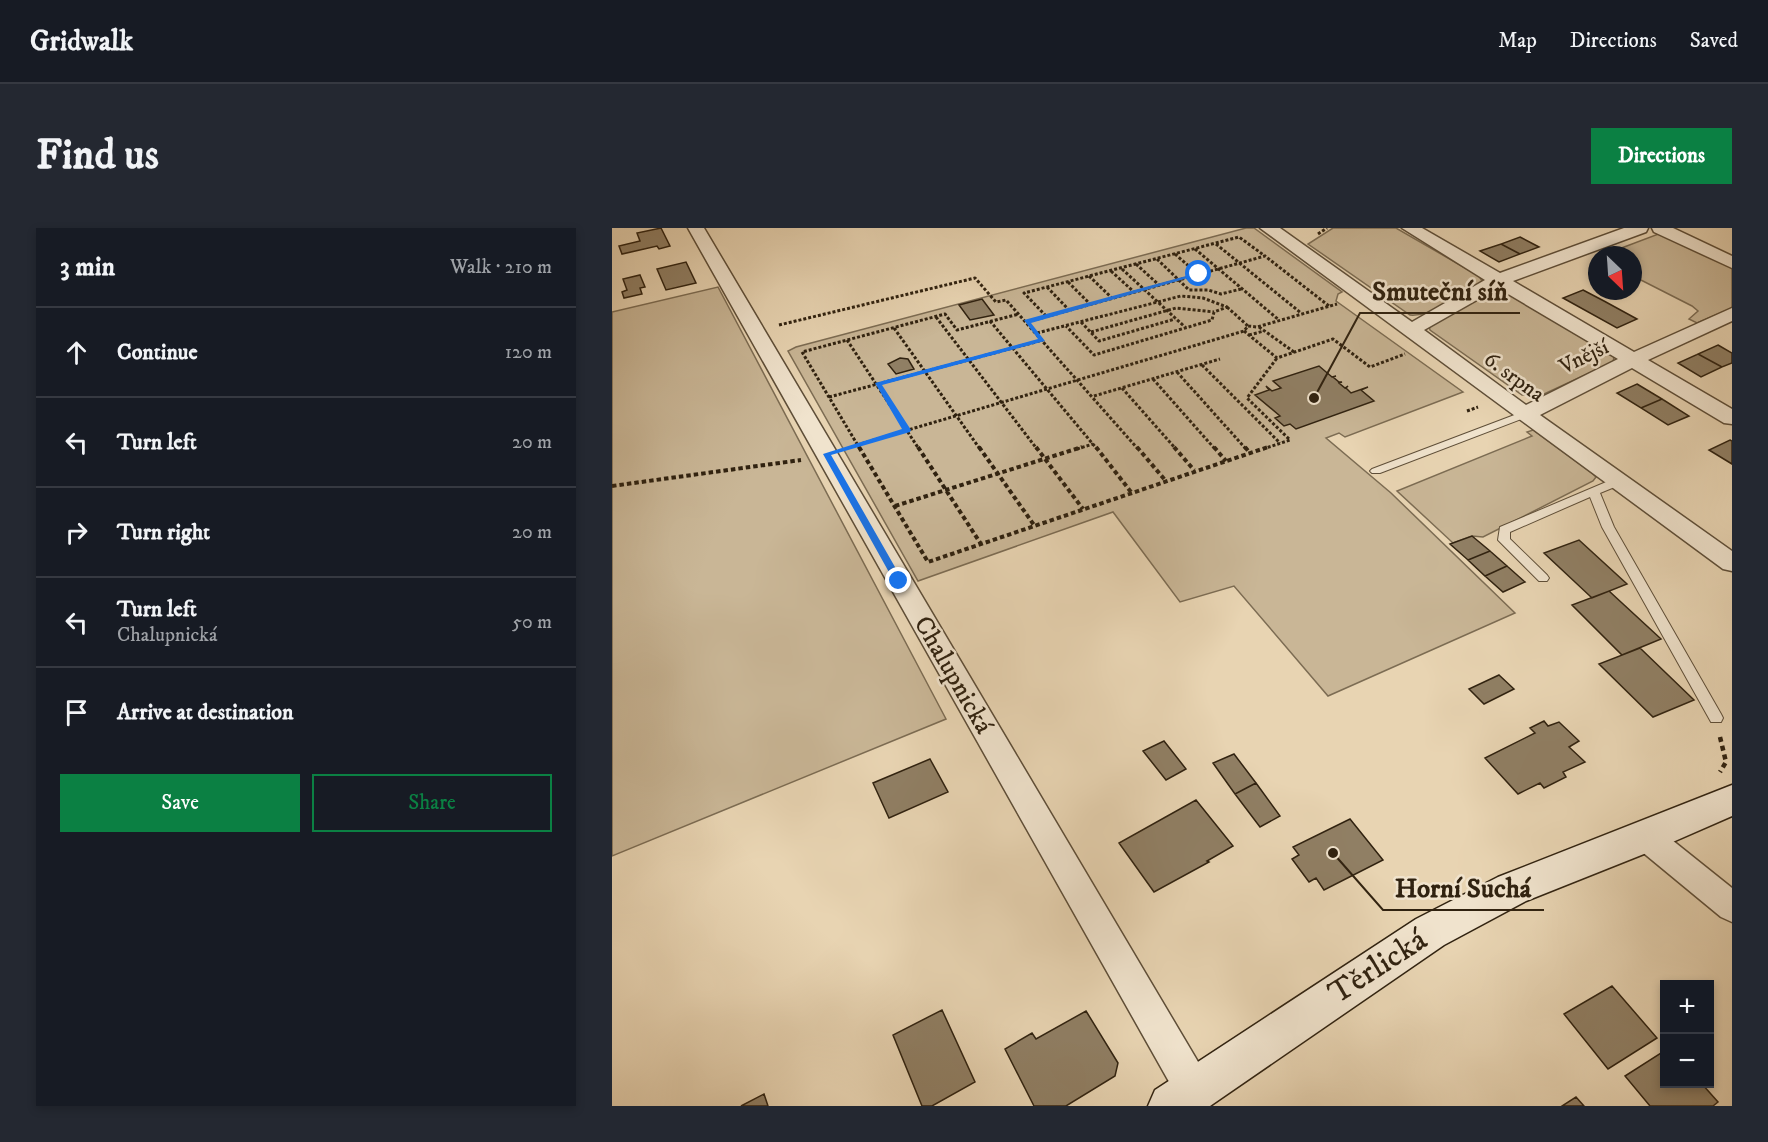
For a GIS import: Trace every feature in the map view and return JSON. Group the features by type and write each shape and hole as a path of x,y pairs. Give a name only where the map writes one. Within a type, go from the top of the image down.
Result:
{"main road":[{"name":"Těrlická","path":"1182,1098 1430,932 1512,890 1715,807"}],"street":[{"name":"Chalupnická","path":"696,228 827,455 1182,1098"},
{"name":"6. srpna","path":"1268,228 1297,246 1732,563"},
{"name":"Vnější","path":"1410,228 1732,418"},
{"path":"1411,330 1498,280 1640,228"},
{"path":"1660,228 1732,263"},
{"name":"Vnější","path":"1525,414 1632,360 1732,314"},
{"path":"1646,837 1732,907"}],"lane":[{"path":"1376,471 1525,414"},
{"path":"1543,578 1504,540 1504,530 1618,481"},
{"path":"1594,492 1608,527 1716,718"}],"path":[{"path":"1047,316 1024,293 1239,237 1329,306"},
{"path":"1216,244 1302,314"},
{"path":"1195,249 1279,320"},
{"path":"1175,254 1199,274"},
{"path":"1027,322 1265,256"},
{"path":"1156,259 1190,290 1209,290 1221,294 1242,289"},
{"path":"1136,264 1160,285"},
{"path":"1121,268 1185,328"},
{"path":"1111,271 1134,292"},
{"path":"1089,276 1113,298"},
{"path":"757,331 975,278 996,302 1006,300 1027,322 1165,480"},
{"path":"1068,282 1091,304"},
{"path":"1047,287 1069,310"},
{"path":"1037,333 1181,296 1203,298 1227,307 1248,326 1259,326 1363,296"},
{"path":"1091,332 1166,310 1189,308 1214,312 1227,307"},
{"path":"1066,326 1094,355 1212,320 1214,312"},
{"path":"1019,314 957,330 945,314 802,352 928,562 1165,480 1290,440 1247,398 1277,358 1333,339 1370,367 1431,345"},
{"path":"936,317 1083,509"},
{"path":"1081,321 1099,341 1175,319"},
{"path":"990,321 1014,347 1131,492"},
{"path":"612,486 827,455 1244,331 1248,326"},
{"path":"1259,326 1294,352"},
{"path":"894,328 1034,526"},
{"path":"1249,335 1264,330"},
{"path":"1244,331 1277,358"},
{"path":"847,340 981,544"},
{"path":"830,397 1043,340"},
{"path":"1094,396 1220,359"},
{"path":"1201,365 1280,443"},
{"path":"1177,372 1250,453"},
{"path":"1153,379 1226,460"},
{"path":"1122,388 1194,471"},
{"path":"895,506 1093,444"},
{"path":"1715,807 1726,762 1716,718"}],"shaded area":[{"path":"1246,228 1254,228 1342,292 1338,294 1336,301 1463,392 1345,437 1339,433 1326,438 1391,493 1515,613 1328,696 1234,586 1180,602 1113,512 918,581 788,351"},
{"path":"1333,228 1396,228 1479,276 1483,283 1438,309 1419,315 1410,315 1308,244"},
{"path":"1661,233 1732,267 1732,308 1697,323 1689,319 1698,311 1642,281 1642,246 1627,246"},
{"path":"718,287 946,719 612,856 612,312"},
{"path":"1509,293 1609,352 1614,357 1613,362 1542,395 1522,395 1430,330 1429,326 1434,320 1491,294"},
{"path":"1533,430 1593,474 1596,477 1593,481 1483,537 1472,536 1453,543 1397,491 1532,436 1527,432"}],"building":[{"path":"661,228 670,246 659,249 657,246 622,254 619,246 640,241 637,233"},
{"path":"1520,237 1539,247 1520,254 1501,244"},
{"path":"1501,244 1520,254 1499,262 1480,251"},
{"path":"686,262 696,283 666,290 657,269"},
{"path":"640,275 645,287 640,288 642,294 624,298 622,292 627,290 623,279"},
{"path":"1583,290 1588,293 1588,300 1602,300 1637,319 1617,328 1563,298"},
{"path":"982,299 994,315 970,320 959,305"},
{"path":"1718,345 1732,353 1732,363 1722,367 1698,354"},
{"path":"1698,354 1722,367 1701,377 1678,363"},
{"path":"900,358 908,359 914,369 896,374 888,364"},
{"path":"1319,366 1332,377 1336,376 1333,377 1342,382 1339,383 1345,388 1348,386 1346,388 1351,393 1368,387 1361,390 1374,401 1296,429 1290,424 1284,426 1275,418 1280,416 1255,395 1269,390 1266,386 1272,391 1281,388 1273,381"},
{"path":"1637,384 1662,399 1641,408 1617,393"},
{"path":"1662,399 1689,416 1668,425 1641,408"},
{"path":"1732,441 1732,464 1709,450"},
{"path":"1472,536 1490,551 1468,560 1450,544"},
{"path":"1579,540 1627,584 1592,598 1544,553"},
{"path":"1490,551 1507,566 1485,576 1468,560"},
{"path":"1507,566 1525,582 1503,592 1485,576"},
{"path":"1609,591 1661,639 1622,655 1572,605"},
{"path":"1640,648 1694,700 1653,717 1599,664"},
{"path":"1499,675 1514,689 1484,704 1469,689"},
{"path":"1544,721 1548,726 1559,722 1579,741 1569,747 1585,762 1563,772 1566,777 1544,788 1540,783 1518,794 1485,758 1535,733 1530,728"},
{"path":"1164,741 1186,769 1166,780 1143,751"},
{"path":"1234,754 1256,783 1235,794 1213,763"},
{"path":"930,759 948,792 889,818 873,783"},
{"path":"1256,783 1280,816 1260,827 1235,794"},
{"path":"1196,800 1233,846 1154,892 1119,843"},
{"path":"1350,819 1383,860 1324,890 1316,878 1309,882 1292,859 1299,855 1293,847"},
{"path":"1612,986 1657,1038 1608,1069 1564,1014"},
{"path":"942,1010 975,1082 932,1106 922,1106 893,1035"},
{"path":"1086,1011 1118,1063 1115,1076 1066,1106 1034,1106 1005,1049 1032,1033 1036,1039"},
{"path":"1660,1054 1660,1088 1706,1088 1718,1102 1713,1106 1650,1106 1625,1076"},
{"path":"764,1094 768,1106 741,1106"},
{"path":"1576,1097 1584,1106 1562,1106"}],"place":[{"name":"Smuteční síň","path":"1314,398"},
{"name":"Horní Suchá","path":"1333,853"}],"route":[{"path":"899,581 827,454 907,430 878,384 1043,340 1027,322 1199,274"}]}
